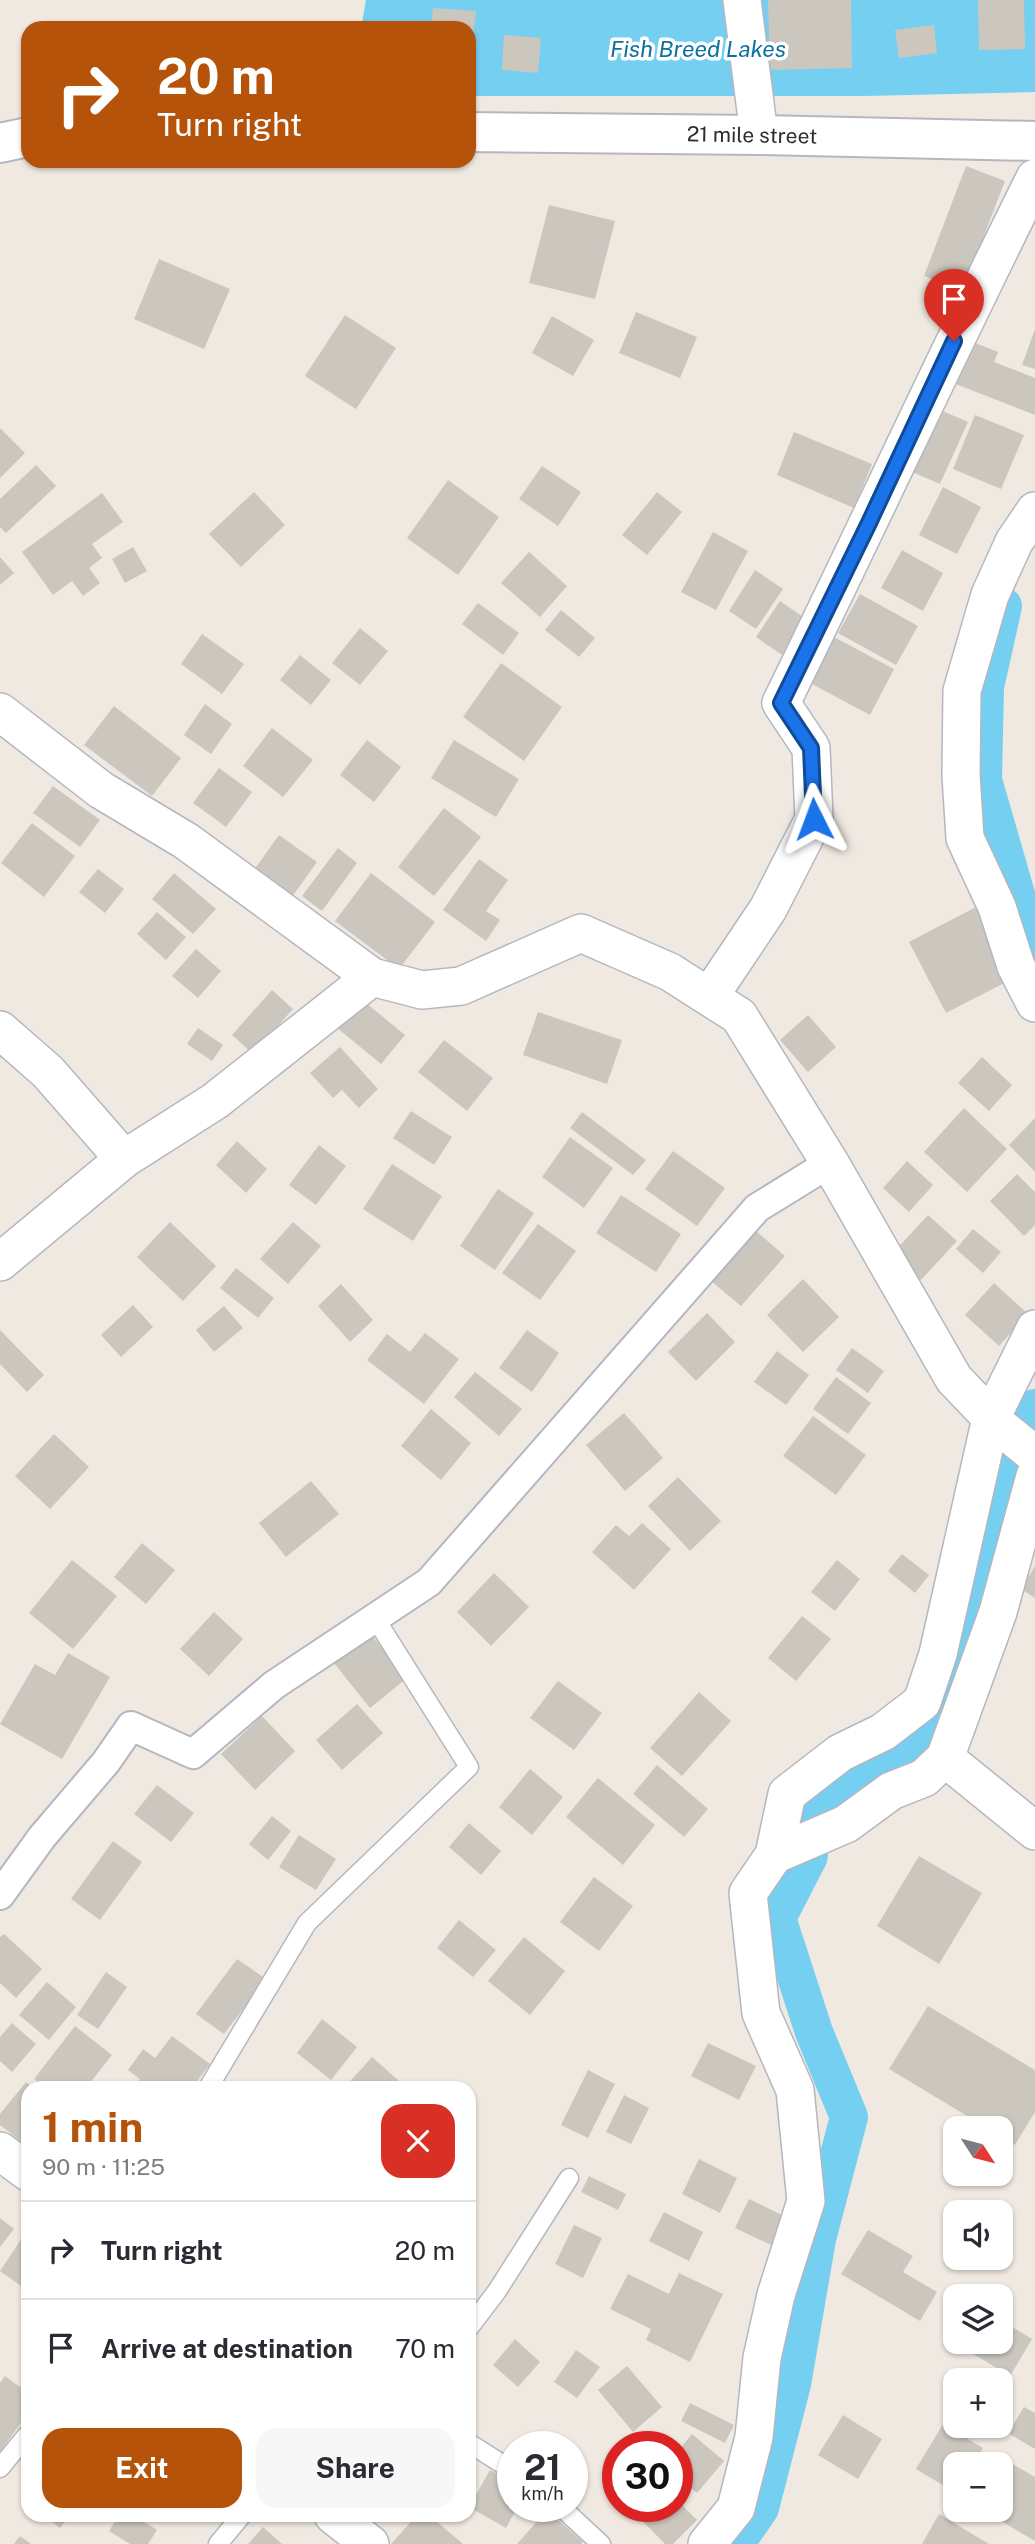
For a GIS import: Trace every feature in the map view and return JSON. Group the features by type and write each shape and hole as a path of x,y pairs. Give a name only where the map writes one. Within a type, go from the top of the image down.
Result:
{"street":[{"path":"742,0 759,135"},
{"name":"21 mile street","path":"476,132 1035,141"},
{"path":"0,143 21,138"},
{"path":"709,997 768,909 814,819 811,748 781,703 1035,178"},
{"path":"1035,511 1022,547 990,595 962,691 961,775 965,838 997,907 1016,966 1035,1003"},
{"path":"0,712 101,790 186,841 372,977 422,990 461,986 580,933 670,972 738,1016 830,1163 954,1378 995,1422 1035,1455"},
{"path":"0,1262 124,1159 215,1101 372,977"},
{"path":"0,1030 48,1072 124,1159"},
{"path":"0,1895 43,1837 106,1762 131,1726 193,1754 274,1685 429,1582 757,1208 830,1163"},
{"path":"786,1851 787,1794 840,1753 883,1732 922,1702 937,1654 995,1422 1035,1329"},
{"path":"706,2544 736,2508 754,2437 762,2358 776,2295 806,2201 795,2090 761,2013 748,1893 786,1851 846,1824 891,1791 924,1778 945,1758 998,1612 1035,1476"},
{"path":"945,1758 1035,1831"},
{"path":"0,2151 21,2167"},
{"path":"342,2522 370,2544"}],"lane":[{"path":"212,2081 307,1923 469,1767 375,1618"},
{"path":"476,2319 497,2291 569,2178"},
{"path":"0,2468 21,2442"},
{"path":"476,2447 497,2461"},
{"path":"218,2544 236,2522"},
{"path":"577,2522 601,2544"}],"water":[{"name":"Fish Breed Lakes","path":"366,0 1035,0 1035,92 863,96 476,96 476,21 362,21"}],"building":[{"path":"768,0 851,0 852,68 770,70"},
{"path":"978,0 1024,0 1025,49 979,50"},
{"path":"433,8 476,11 475,21 432,21"},
{"path":"934,25 937,53 899,58 895,30"},
{"path":"504,35 541,38 538,73 502,70"},
{"path":"966,166 1005,181 963,290 924,276"},
{"path":"549,205 615,221 595,299 529,283"},
{"path":"159,259 230,289 204,349 134,319"},
{"path":"636,312 697,337 680,378 619,353"},
{"path":"345,315 396,348 356,409 305,376"},
{"path":"552,316 594,340 573,376 532,353"},
{"path":"1035,329 1035,369 1022,365"},
{"path":"970,341 998,352 994,362 1035,378 1035,415 953,383"},
{"path":"938,409 968,422 940,484 910,471"},
{"path":"975,415 1024,435 1001,489 953,469"},
{"path":"0,428 25,453 0,478"},
{"path":"794,432 872,464 854,508 777,475"},
{"path":"36,465 56,486 6,533 0,527 0,499"},
{"path":"542,466 581,492 558,526 519,499"},
{"path":"448,480 499,517 458,575 407,538"},
{"path":"943,487 981,507 957,554 919,535"},
{"path":"254,492 285,525 241,567 209,534"},
{"path":"657,492 682,512 647,555 622,535"},
{"path":"102,493 123,522 92,544 102,558 89,568 100,583 83,596 72,581 53,595 22,552"},
{"path":"713,532 748,551 716,610 681,592"},
{"path":"133,547 147,571 125,583 112,559"},
{"path":"902,550 943,573 923,611 881,588"},
{"path":"529,552 567,586 540,617 501,583"},
{"path":"0,557 14,573 0,585"},
{"path":"755,570 783,589 756,629 729,611"},
{"path":"860,594 918,626 896,665 838,633"},
{"path":"780,601 806,619 782,655 756,637"},
{"path":"478,603 519,633 503,655 462,624"},
{"path":"561,610 595,638 579,657 545,630"},
{"path":"360,628 388,651 360,685 332,663"},
{"path":"202,634 244,664 222,694 181,664"},
{"path":"834,637 894,669 870,715 810,683"},
{"path":"300,655 331,680 311,705 280,680"},
{"path":"501,663 562,707 524,761 463,717"},
{"path":"205,704 232,724 211,754 184,735"},
{"path":"114,706 181,758 152,796 84,745"},
{"path":"272,728 313,760 283,797 243,766"},
{"path":"367,740 401,767 374,802 340,775"},
{"path":"454,740 519,779 496,817 431,778"},
{"path":"219,768 252,792 226,827 193,803"},
{"path":"53,786 100,820 80,847 33,813"},
{"path":"444,808 481,837 434,896 398,867"},
{"path":"32,823 75,856 44,897 1,863"},
{"path":"279,835 317,862 292,897 254,870"},
{"path":"338,848 357,863 322,911 302,896"},
{"path":"479,859 508,880 486,911 500,920 486,941 443,910"},
{"path":"98,869 124,889 105,913 79,892"},
{"path":"174,873 216,909 193,934 152,899"},
{"path":"371,873 435,922 399,969 335,921"},
{"path":"976,907 1012,979 946,1013 909,942"},
{"path":"157,912 186,937 166,960 137,934"},
{"path":"196,949 221,971 198,998 172,976"},
{"path":"272,990 293,1009 253,1054 232,1035"},
{"path":"360,998 405,1035 381,1064 336,1027"},
{"path":"538,1012 622,1040 607,1084 523,1055"},
{"path":"808,1015 836,1047 808,1072 780,1040"},
{"path":"198,1028 223,1045 212,1061 187,1044"},
{"path":"444,1040 493,1078 467,1111 418,1072"},
{"path":"340,1047 378,1089 359,1108 342,1090 333,1098 310,1073"},
{"path":"982,1057 1012,1085 989,1111 958,1083"},
{"path":"964,1108 1007,1149 967,1192 924,1152"},
{"path":"411,1111 452,1137 434,1165 393,1138"},
{"path":"582,1112 646,1160 633,1175 570,1128"},
{"path":"1035,1118 1035,1172 1009,1145"},
{"path":"570,1137 613,1168 584,1208 542,1177"},
{"path":"237,1141 267,1169 246,1193 216,1165"},
{"path":"319,1145 346,1166 316,1205 289,1185"},
{"path":"673,1151 725,1188 697,1226 645,1189"},
{"path":"907,1161 933,1185 909,1212 883,1188"},
{"path":"392,1164 442,1196 413,1241 363,1209"},
{"path":"1017,1174 1035,1192 1035,1225 1024,1236 990,1201"},
{"path":"498,1189 534,1213 495,1270 460,1246"},
{"path":"621,1195 681,1234 656,1272 596,1233"},
{"path":"928,1215 957,1241 921,1280 892,1254"},
{"path":"170,1222 216,1266 183,1301 137,1257"},
{"path":"293,1222 321,1246 288,1284 260,1259"},
{"path":"538,1224 576,1251 540,1300 502,1273"},
{"path":"749,1225 785,1256 741,1306 705,1276"},
{"path":"973,1229 1001,1252 983,1273 956,1249"},
{"path":"236,1268 274,1298 258,1318 220,1288"},
{"path":"803,1279 839,1317 803,1352 767,1315"},
{"path":"994,1283 1028,1314 999,1346 965,1315"},
{"path":"341,1284 373,1320 350,1342 318,1306"},
{"path":"133,1305 153,1327 121,1357 101,1335"},
{"path":"224,1306 243,1328 214,1352 196,1330"},
{"path":"707,1313 735,1342 696,1381 668,1352"},
{"path":"0,1330 44,1375 27,1392 0,1364"},
{"path":"527,1330 559,1353 532,1392 499,1368"},
{"path":"425,1333 459,1359 424,1404 367,1360 387,1334 410,1352"},
{"path":"852,1348 884,1371 868,1393 836,1370"},
{"path":"777,1351 809,1375 786,1405 754,1382"},
{"path":"475,1372 522,1409 499,1436 454,1397"},
{"path":"836,1377 871,1403 848,1434 813,1409"},
{"path":"431,1409 471,1443 441,1480 401,1446"},
{"path":"624,1413 663,1458 625,1491 586,1445"},
{"path":"813,1416 866,1455 836,1495 783,1456"},
{"path":"54,1434 89,1467 50,1509 15,1476"},
{"path":"678,1477 721,1521 690,1551 648,1506"},
{"path":"311,1481 339,1514 286,1557 259,1523"},
{"path":"642,1523 671,1549 634,1590 592,1552 616,1525 629,1536"},
{"path":"142,1543 175,1570 146,1604 114,1577"},
{"path":"902,1554 929,1575 915,1593 888,1571"},
{"path":"72,1560 117,1596 73,1649 29,1613"},
{"path":"837,1560 860,1579 835,1611 811,1592"},
{"path":"1035,1566 1035,1598 1021,1589"},
{"path":"494,1573 529,1607 491,1646 457,1612"},
{"path":"214,1612 243,1639 209,1676 180,1649"},
{"path":"802,1616 831,1639 796,1681 768,1658"},
{"path":"370,1633 407,1678 370,1708 334,1663"},
{"path":"68,1653 110,1677 62,1759 0,1724 35,1664 55,1675"},
{"path":"558,1681 602,1713 574,1750 530,1718"},
{"path":"699,1692 731,1721 682,1776 650,1748"},
{"path":"357,1704 383,1733 342,1770 316,1740"},
{"path":"262,1716 295,1751 255,1790 221,1754"},
{"path":"657,1765 708,1809 684,1837 633,1794"},
{"path":"530,1769 563,1797 532,1835 499,1807"},
{"path":"598,1778 655,1825 623,1865 566,1817"},
{"path":"157,1785 194,1813 171,1842 134,1814"},
{"path":"272,1816 291,1831 268,1860 249,1844"},
{"path":"469,1823 501,1851 481,1875 449,1847"},
{"path":"299,1835 336,1859 316,1890 279,1867"},
{"path":"113,1841 142,1862 100,1920 71,1899"},
{"path":"919,1856 982,1893 939,1964 877,1926"},
{"path":"594,1877 633,1906 599,1951 560,1922"},
{"path":"459,1920 496,1950 473,1977 437,1948"},
{"path":"4,1934 42,1969 16,1998 0,1983 0,1937"},
{"path":"524,1937 565,1971 530,2015 488,1981"},
{"path":"237,1959 266,1979 224,2034 196,2014"},
{"path":"106,1972 127,1987 98,2029 77,2015"},
{"path":"47,1982 76,2007 49,2040 19,2015"},
{"path":"928,2006 1035,2070 1035,2112 1015,2145 1013,2116 967,2116 889,2069"},
{"path":"322,2019 357,2047 331,2080 297,2053"},
{"path":"12,2023 36,2044 12,2072 0,2061 0,2037"},
{"path":"75,2026 112,2055 92,2081 34,2079"},
{"path":"172,2036 210,2064 197,2081 138,2081 140,2079 128,2070 143,2049 155,2058"},
{"path":"708,2043 756,2066 739,2100 691,2076"},
{"path":"372,2057 399,2081 350,2081"},
{"path":"588,2070 615,2084 588,2138 561,2125"},
{"path":"21,2088 21,2141 0,2125 0,2114"},
{"path":"624,2095 649,2108 631,2144 606,2132"},
{"path":"699,2159 737,2178 720,2213 682,2194"},
{"path":"589,2176 626,2194 618,2210 581,2192"},
{"path":"749,2199 786,2217 771,2245 735,2228"},
{"path":"664,2212 703,2232 689,2261 649,2241"},
{"path":"0,2218 14,2229 0,2247"},
{"path":"574,2225 602,2238 583,2278 555,2264"},
{"path":"868,2230 913,2256 903,2272 937,2292 920,2321 841,2274"},
{"path":"21,2240 21,2286 0,2271"},
{"path":"679,2273 723,2294 690,2362 646,2340 651,2329 610,2309 628,2274 669,2294"},
{"path":"1013,2327 1032,2339 1013,2371 1013,2368 997,2368 973,2354 1013,2354"},
{"path":"515,2339 540,2362 518,2387 493,2365"},
{"path":"576,2350 600,2367 577,2398 554,2382"},
{"path":"627,2366 662,2407 632,2431 598,2390"},
{"path":"5,2376 21,2388 21,2423 0,2452 0,2383"},
{"path":"690,2403 734,2425 725,2443 681,2421"},
{"path":"1024,2407 1035,2413 1035,2449 1013,2436 1013,2425"},
{"path":"843,2415 882,2439 858,2479 818,2455"},
{"path":"943,2424 943,2438 966,2438 983,2448 980,2452 943,2452 943,2485 916,2469"},
{"path":"693,2435 724,2461 697,2493 693,2490"},
{"path":"1013,2464 1035,2477 1035,2541 1003,2522 1013,2522"},
{"path":"490,2470 497,2474 497,2522 509,2522 506,2528 476,2511 476,2495"},
{"path":"939,2514 943,2516 943,2522 952,2522 989,2544 922,2544"},
{"path":"693,2516 697,2520 673,2544 665,2544 644,2522 693,2522"},
{"path":"52,2522 65,2522 60,2528"},
{"path":"115,2522 144,2522 157,2530 148,2544 130,2544 109,2531"},
{"path":"411,2522 437,2522 463,2544 391,2544"},
{"path":"536,2522 560,2522 583,2542 581,2544 517,2544"},
{"path":"263,2527 282,2544 248,2544"},
{"path":"20,2536 31,2544 14,2544"}],"waterway":[{"path":"1003,606 985,687 983,780 1030,943 1035,950"},
{"path":"735,2544 760,2508 792,2384 817,2239 849,2117 814,2032 777,1918 809,1856 807,1820 913,1748 958,1673 1005,1476 1035,1408"}],"route":[{"path":"814,819 811,748 781,703 954,341"}]}
